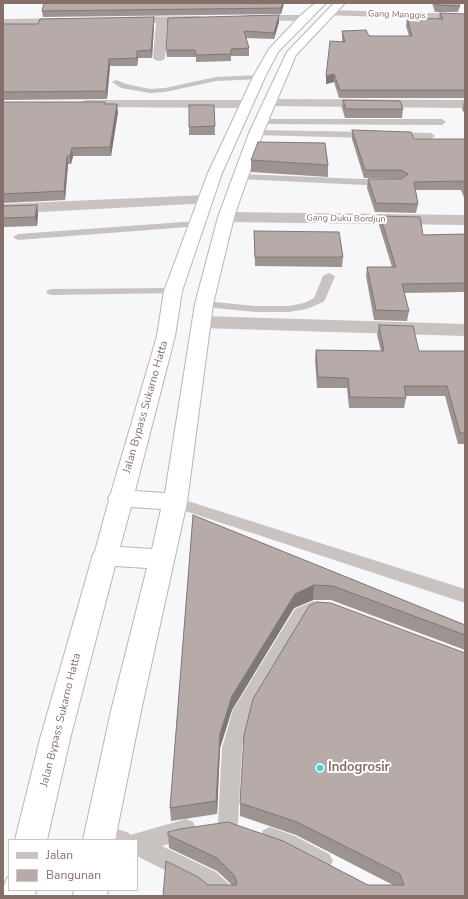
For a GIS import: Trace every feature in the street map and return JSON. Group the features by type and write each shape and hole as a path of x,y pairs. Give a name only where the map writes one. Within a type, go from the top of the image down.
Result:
{"highway":[{"name":"Jalan Bypass Sukarno Hatta","path":"100,837 126,711 175,502 202,313 226,217 241,177 258,115 259,77 273,51 304,18 340,3"},
{"name":"Jalan Bypass Sukarno Hatta","path":"31,839 55,739 104,556 166,336 173,291 216,174 258,115 291,54 325,8"},
{"path":"120,498 175,502"},
{"path":"104,556 162,560"}],"street":[{"name":"Gang Manggis","path":"325,8 465,17"},
{"path":"241,18 304,18"},
{"path":"160,58 162,19"},
{"path":"115,20 210,19"},
{"path":"3,22 75,21"},
{"path":"75,104 258,115 465,104"},
{"path":"3,209 206,200"},
{"name":"Gang Duku Bordjun","path":"226,217 465,220"},
{"path":"202,313 465,330"}],"lane":[{"path":"116,82 124,86 150,91 165,90 216,79 259,77"},
{"path":"258,115 442,122"},
{"path":"258,115 379,135 431,136"},
{"path":"241,177 320,182 394,183"},
{"path":"18,238 197,224"},
{"path":"202,313 256,309 289,309 307,306 319,300 329,276"},
{"path":"52,292 173,291"},
{"path":"175,502 465,596"},
{"path":"213,825 242,710 301,614 313,608 331,609 338,612"},
{"path":"138,844 181,830 213,825 251,831 288,843 341,871"},
{"path":"100,837 115,839"},
{"path":"138,845 208,880 225,896"}],"building":[{"path":"44,3 283,3 281,8 42,11"},
{"path":"436,3 458,3 460,6 436,5"},
{"path":"440,13 465,14 465,90 340,90 334,74 326,76 330,41 345,42 342,31 366,30 369,36 412,36 407,18 443,19"},
{"path":"279,15 274,33 244,31 249,48 231,49 231,54 196,55 195,50 166,50 168,18"},
{"path":"154,17 151,50 137,51 137,58 109,59 106,91 3,92 3,24 38,24 40,19"},
{"path":"343,100 400,101 403,109 346,109"},
{"path":"3,102 105,102 105,104 117,104 110,147 72,148 70,156 67,156 64,191 3,194"},
{"path":"189,105 214,105 215,126 189,127"},
{"path":"352,130 411,132 414,139 465,139 465,186 463,181 414,182 418,204 376,203 368,179 401,179 408,174 401,170 365,170"},
{"path":"258,142 325,143 328,165 251,160"},
{"path":"37,205 35,217 3,218 3,206"},
{"path":"380,216 420,217 423,235 465,234 465,283 402,284 409,311 376,310 367,267 396,267"},
{"path":"254,231 339,232 343,257 255,257"},
{"path":"379,325 413,326 419,351 465,351 465,433 460,433 447,386 404,386 406,398 350,397 348,378 318,377 316,350 384,351"},
{"path":"193,515 465,625 465,635 333,586 314,585 295,594 232,696 220,734 216,801 170,808"},
{"name":"Indogrosir","path":"317,602 331,603 465,653 465,896 163,896 166,861 198,877 208,885 236,885 237,883 234,875 217,858 168,835 168,832 180,829 228,822 283,841 368,885 404,885 400,874 297,822 240,803 244,735 253,699 309,606"}],"place":[{"name":"Indogrosir","path":"320,768"}]}
